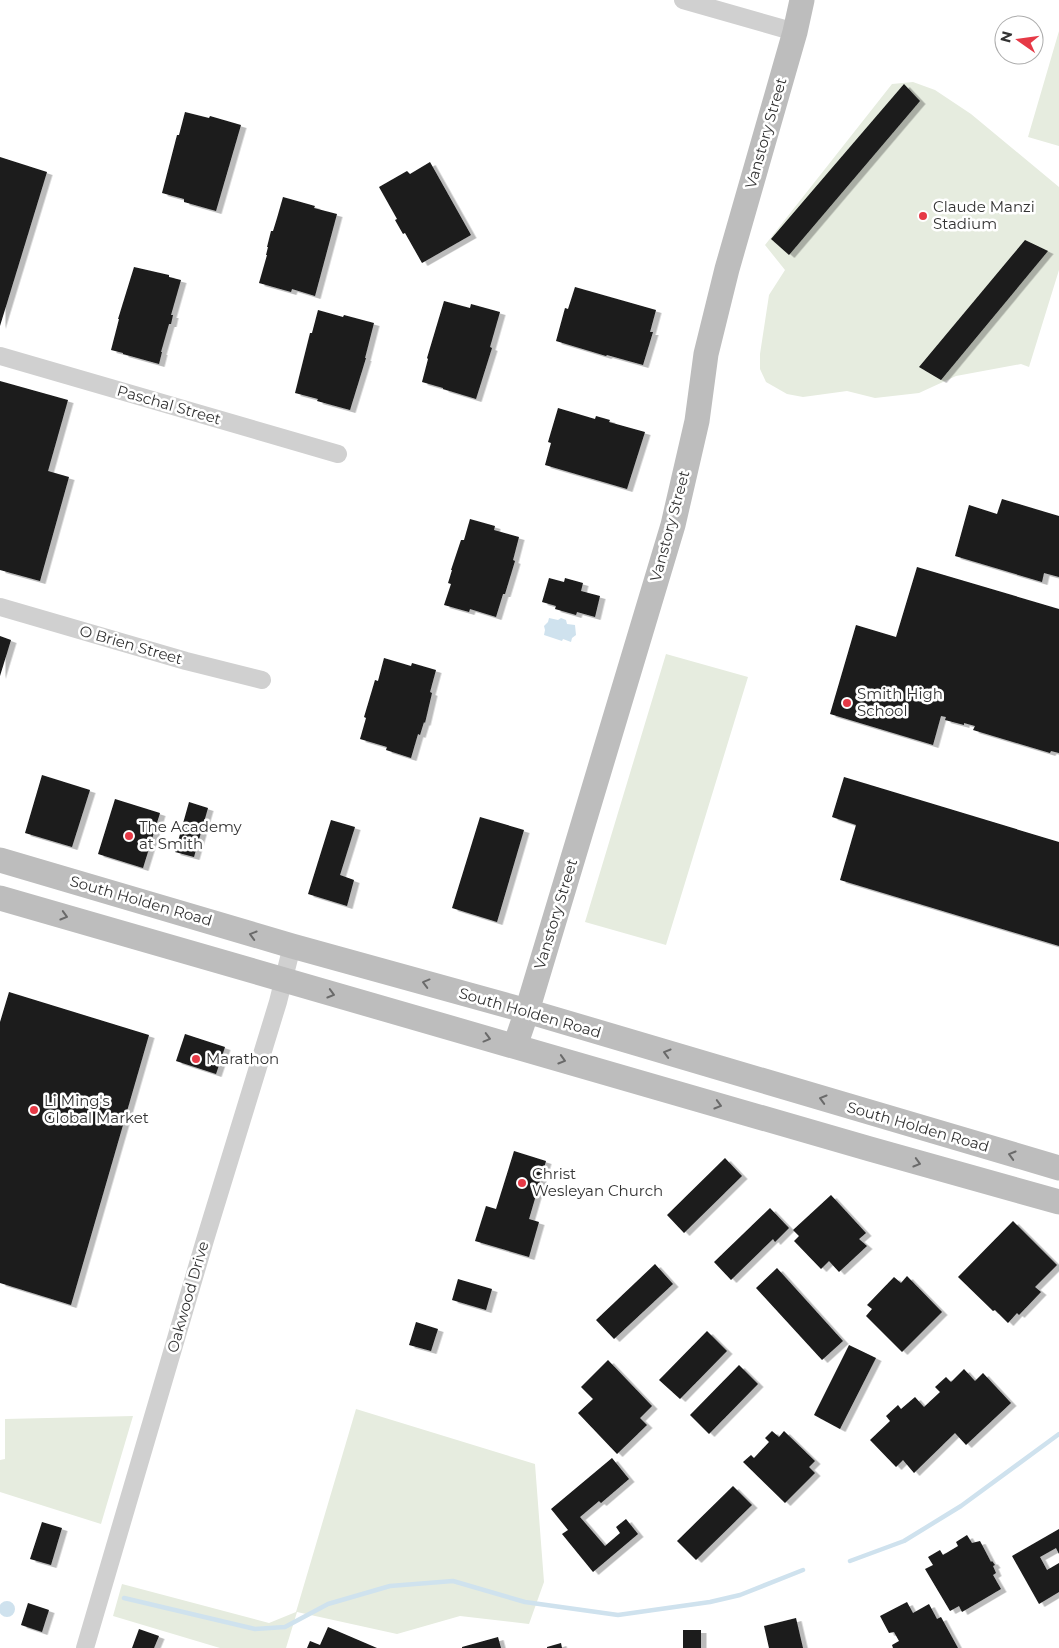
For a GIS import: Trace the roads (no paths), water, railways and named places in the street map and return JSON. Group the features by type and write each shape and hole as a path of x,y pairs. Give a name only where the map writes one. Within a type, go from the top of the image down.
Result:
{"main road":[{"name":"Vanstory Street","path":"515,1046 673,525 696,422 706,354 727,269 795,32 802,0"},
{"name":"South Holden Road","path":"0,860 292,946 527,1011 1059,1168"},
{"path":"27,905 37,871"},
{"path":"0,898 1059,1202"}],"street":[{"path":"683,0 795,32"},
{"name":"Paschal Street","path":"0,356 338,454"},
{"name":"O Brien Street","path":"0,607 186,661 262,680"},
{"name":"Oakwood Drive","path":"85,1648 284,980 292,946"}],"water":[{"path":"549,618 558,620 561,618 566,620 567,624 575,625 576,635 572,638 571,642 544,635 544,626"},
{"path":"7,1601 13,1603 15,1609 13,1615 7,1617 1,1615 -1,1609 1,1603"}],"waterway":[{"path":"850,1561 904,1541 961,1506 1059,1434"},
{"path":"124,1598 255,1629 285,1627 328,1604 390,1586 453,1581 525,1602 618,1615 710,1602 740,1595 803,1570"}],"place":[{"name":"Claude Manzi Stadium","path":"923,216"},
{"name":"Smith High School","path":"847,703"},
{"name":"The Academy at Smith","path":"129,836"},
{"name":"Marathon","path":"196,1059"},
{"name":"Li Ming's Global Market","path":"34,1110"},
{"name":"Christ Wesleyan Church","path":"522,1183"}]}
